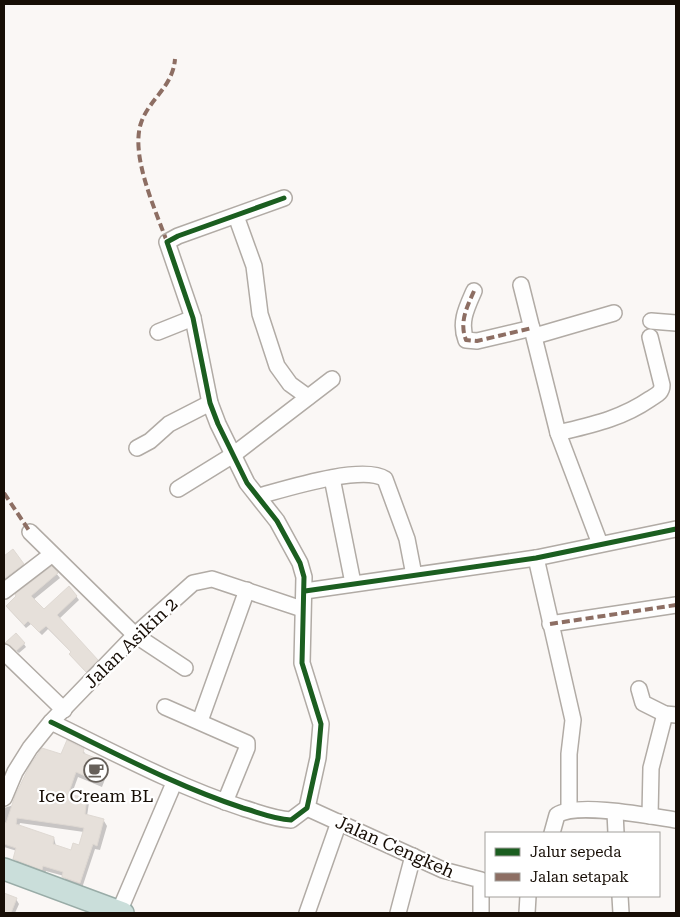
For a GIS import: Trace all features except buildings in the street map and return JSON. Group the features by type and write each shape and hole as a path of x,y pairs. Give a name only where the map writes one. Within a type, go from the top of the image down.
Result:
{"highway":[{"path":"4,869 121,912"}],"street":[{"path":"51,722 174,782 225,802 276,819 291,820 307,808 318,758 321,724 302,663 304,577 300,564 277,521 247,483 210,403 193,318 167,242 178,236 284,198"},
{"path":"236,216 254,266 260,314 277,366 290,384 308,397"},
{"path":"521,285 558,433 600,544"},
{"path":"474,291 465,311 463,332 466,340 476,341 534,332 614,313"},
{"path":"158,332 193,318"},
{"path":"651,321 676,322"},
{"path":"558,433 612,420 634,411 660,393 662,385 650,338"},
{"path":"178,488 233,455 332,379"},
{"path":"137,448 150,441 169,424 210,403"},
{"path":"259,496 332,478 371,473 385,479 407,539 414,574"},
{"path":"332,478 353,583"},
{"path":"305,591 536,558 676,529"},
{"path":"30,532 51,555 135,635 185,668"},
{"path":"4,591 51,555"},
{"path":"536,558 573,720 569,754 569,810"},
{"name":"Jalan Asikin 2","path":"4,798 15,772 30,748 51,722 135,635 193,583 202,579 212,579 302,609"},
{"path":"200,721 247,590"},
{"path":"550,624 676,605"},
{"path":"4,652 64,710"},
{"path":"639,689 643,703 670,714 651,768 650,816"},
{"path":"165,707 247,743 225,802"},
{"path":"121,912 174,782"},
{"name":"Jalan Cengkeh","path":"307,808 443,870 484,877 481,913"},
{"path":"552,832 557,815 569,810 614,812 676,820"},
{"path":"614,812 616,832"},
{"path":"307,913 339,822"},
{"path":"398,913 413,856"},
{"path":"527,913 528,897"},
{"path":"620,897 621,913"}],"marked path":[{"path":"167,242 141,167 139,136 141,123 149,107 170,77 175,59"},
{"path":"474,291 463,327 466,340 477,341 532,328"},
{"path":"4,493 30,532"},
{"path":"550,624 676,605"}],"cycle path":[{"path":"51,722 194,790 243,808 291,820 307,808 318,758 321,724 302,663 304,577 300,563 277,521 247,483 218,424 210,403 193,318 167,242 178,236 284,198"},
{"path":"305,591 536,558 676,529"}],"place":[{"name":"Ice Cream BL","path":"96,770"}]}
